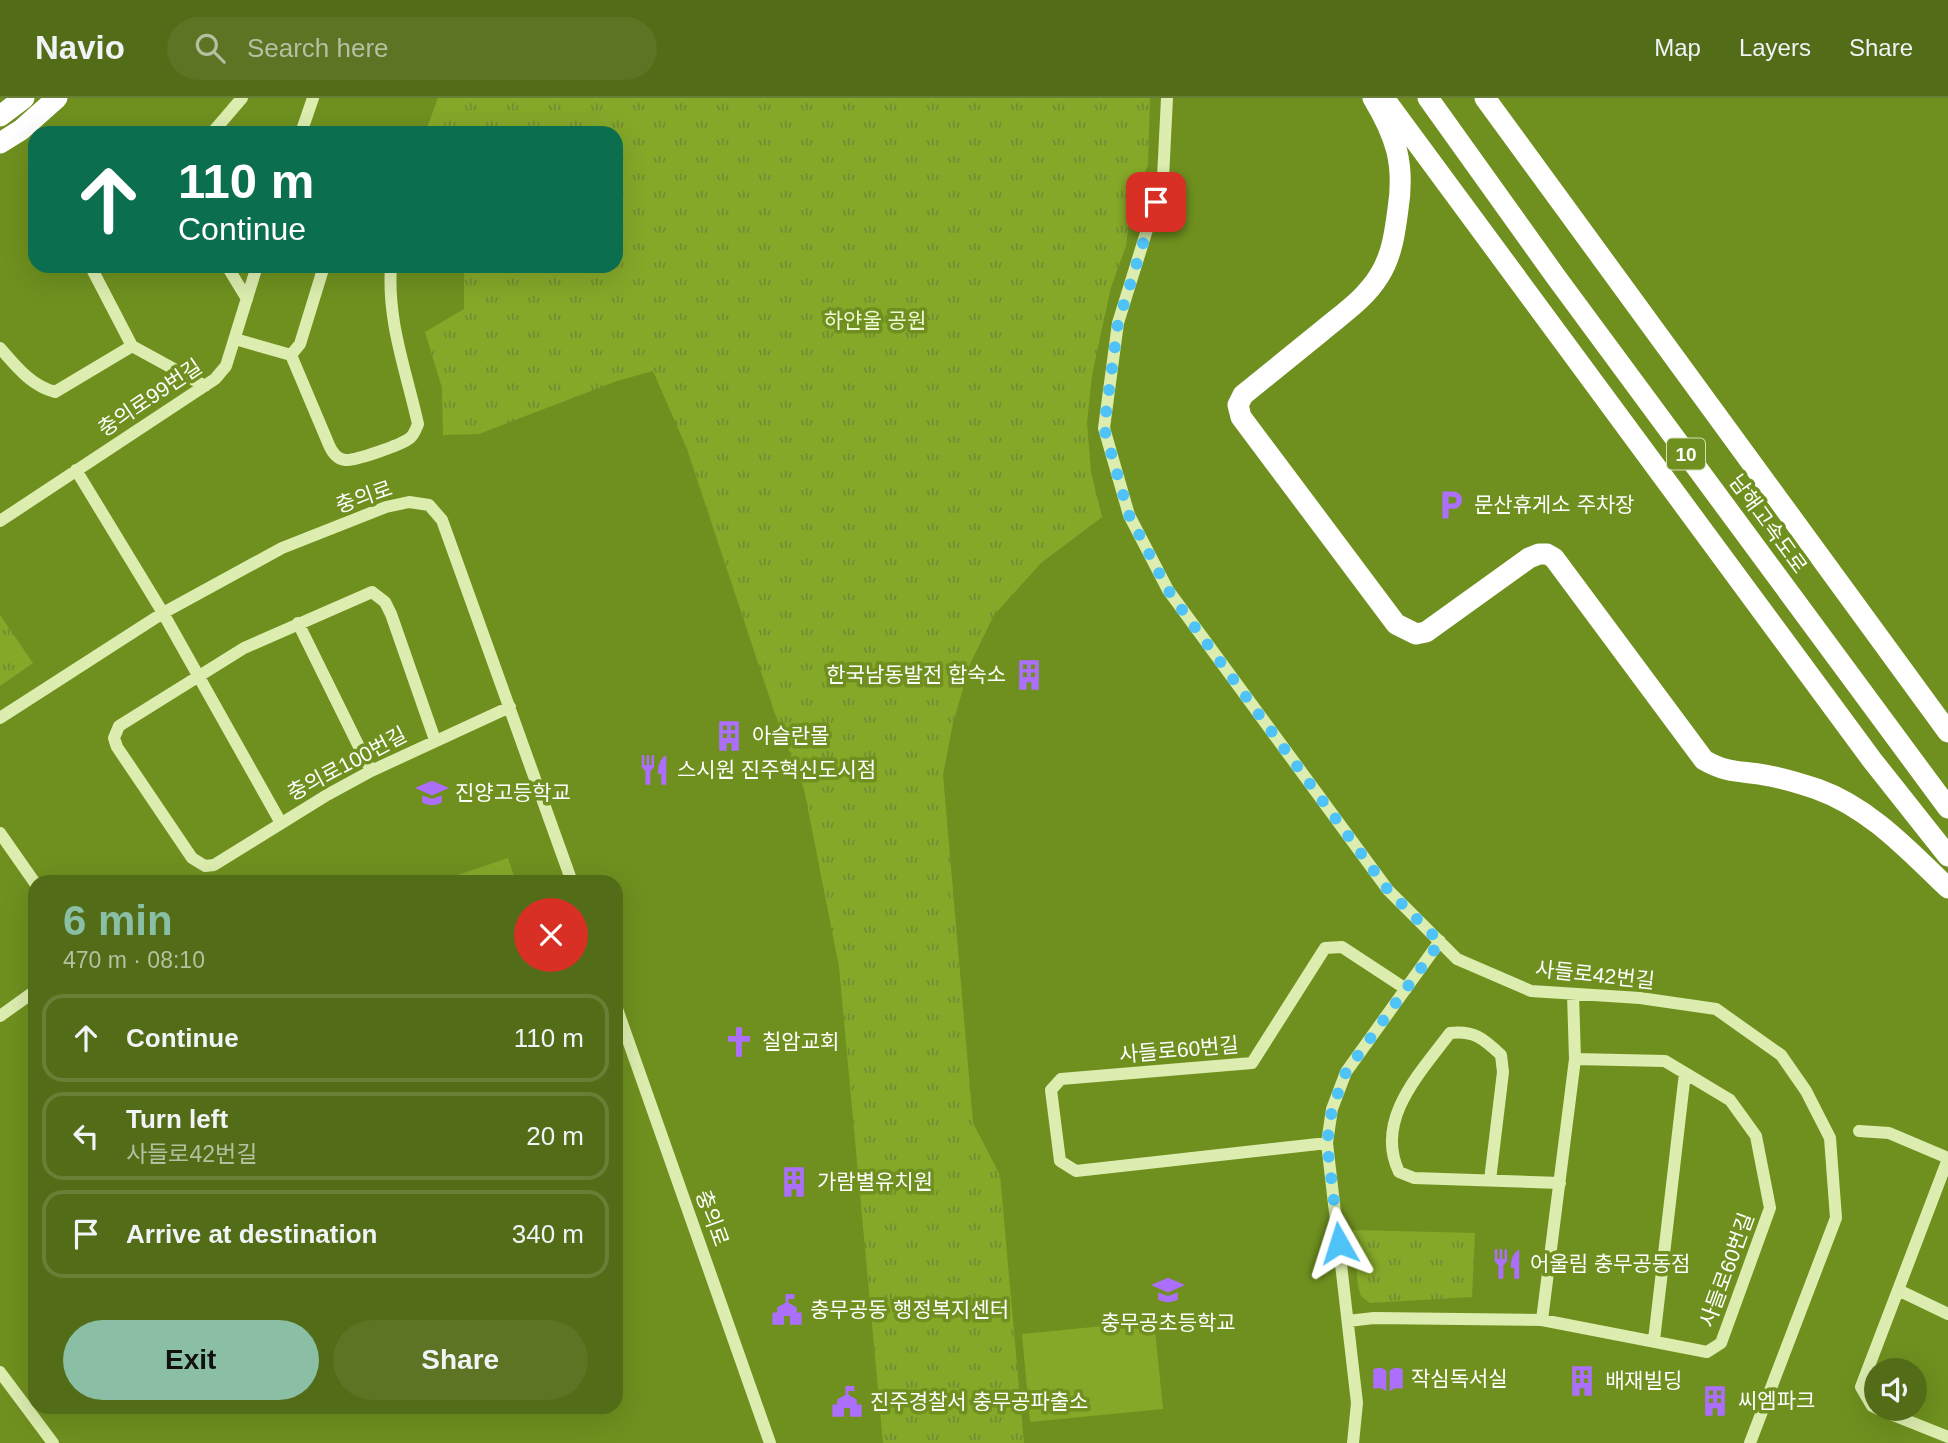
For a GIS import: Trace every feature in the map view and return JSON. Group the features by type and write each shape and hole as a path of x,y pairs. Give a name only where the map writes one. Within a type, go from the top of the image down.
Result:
{"highway":[{"path":"0,116 24,98"},
{"path":"0,143 21,130 57,98"},
{"path":"1373,98 1398,149 1401,177 1390,255 1379,276 1361,299 1243,395 1238,405 1241,416 1396,624 1416,634 1426,632 1529,558 1547,555 1554,558 1704,760 1721,769 1769,776 1817,789 1853,806 1880,824 1948,888"},
{"path":"1384,98 1872,760 1948,856"},
{"name":"남해고속도로","path":"1428,98 1556,277 1948,808"},
{"name":"남해고속도로","path":"1485,98 1948,732"}],"street":[{"path":"218,126 242,98"},
{"path":"303,126 313,98"},
{"name":"사들로42번길","path":"1167,98 1163,178 1118,323 1104,428 1129,515 1168,590 1388,890 1457,959 1531,991 1640,998 1716,1009 1781,1055 1806,1091 1830,1138 1836,1218 1750,1443"},
{"path":"94,273 132,346 205,386"},
{"path":"231,273 247,299"},
{"name":"충의로99번길","path":"0,520 215,379 226,366 255,273"},
{"path":"290,355 300,344 322,273"},
{"path":"290,355 332,453 339,458 356,458 410,438 418,424 397,347 391,273"},
{"path":"235,339 290,355"},
{"path":"0,348 39,388 55,392 132,346"},
{"path":"76,470 163,613"},
{"name":"충의로","path":"0,718 163,613 282,548 386,507 409,502 429,505 442,520 570,875"},
{"path":"281,822 214,865 205,866 192,858 117,747 114,738 119,726 244,648 372,592 385,602 404,647 435,740"},
{"name":"충의로100번길","path":"163,613 281,822 371,771 510,706"},
{"path":"298,623 371,771"},
{"path":"0,833 29,875"},
{"path":"1353,1443 1357,1403 1327,1143 1332,1109 1346,1072 1440,942"},
{"name":"사들로60번길","path":"1327,1143 1076,1171 1060,1161 1051,1090 1061,1079 1252,1063 1325,948 1342,947 1406,989"},
{"path":"1349,1321 1374,1318 1542,1320 1576,1059 1573,994"},
{"path":"0,1016 28,996"},
{"name":"충의로","path":"623,1026 770,1443"},
{"path":"1490,1180 1503,1072 1501,1055 1485,1041 1466,1031 1450,1033 1404,1095 1394,1122 1393,1159 1399,1172 1414,1178 1560,1183"},
{"name":"사들로60번길","path":"1542,1320 1707,1352 1721,1343 1770,1208 1756,1136 1730,1100 1665,1061 1576,1059"},
{"path":"1654,1340 1685,1073"},
{"path":"1859,1130 1889,1133 1948,1158 1872,1358"},
{"path":"1898,1290 1948,1314"},
{"path":"0,1372 28,1410"},
{"path":"31,1414 53,1443"},
{"path":"1909,1421 1948,1437"}],"green space":[{"name":"하얀울 공원","path":"438,98 1150,98 1148,165 1131,205 1126,246 1111,287 1092,375 1087,423 1091,472 1102,517 1041,563 994,615 971,662 953,723 943,775 973,1123 1000,1175 1024,1443 883,1443 839,967 804,789 774,711 687,449 653,371 617,381 479,434 443,435 442,388 425,332 464,309 464,273 623,273 623,126 428,126"},
{"path":"0,615 33,663 0,686"},
{"path":"508,858 514,875 458,875"},
{"path":"1353,1230 1475,1233 1472,1297 1370,1303 1361,1296 1358,1286"},
{"path":"1154,1321 1163,1409 1030,1422 1022,1334"}],"place":[{"name":"문산휴게소 주차장","path":"1451,505"},
{"name":"한국남동발전 합숙소","path":"1029,675"},
{"name":"아슬란몰","path":"729,736"},
{"name":"스시원 진주혁신도시점","path":"654,770"},
{"name":"진양고등학교","path":"432,793"},
{"name":"칠암교회","path":"739,1042"},
{"name":"가람별유치원","path":"794,1182"},
{"name":"어울림 충무공동점","path":"1507,1264"},
{"name":"충무공초등학교","path":"1168,1290"},
{"name":"충무공동 행정복지센터","path":"787,1310"},
{"name":"작심독서실","path":"1388,1379"},
{"name":"배재빌딩","path":"1582,1381"},
{"name":"씨엠파크","path":"1715,1401"},
{"name":"진주경찰서 충무공파출소","path":"847,1402"}],"route":[{"path":"1156,202 1118,323 1104,428 1129,515 1168,590 1180,607 1388,890 1440,942 1346,1072 1332,1109 1327,1143 1339,1243"}]}
